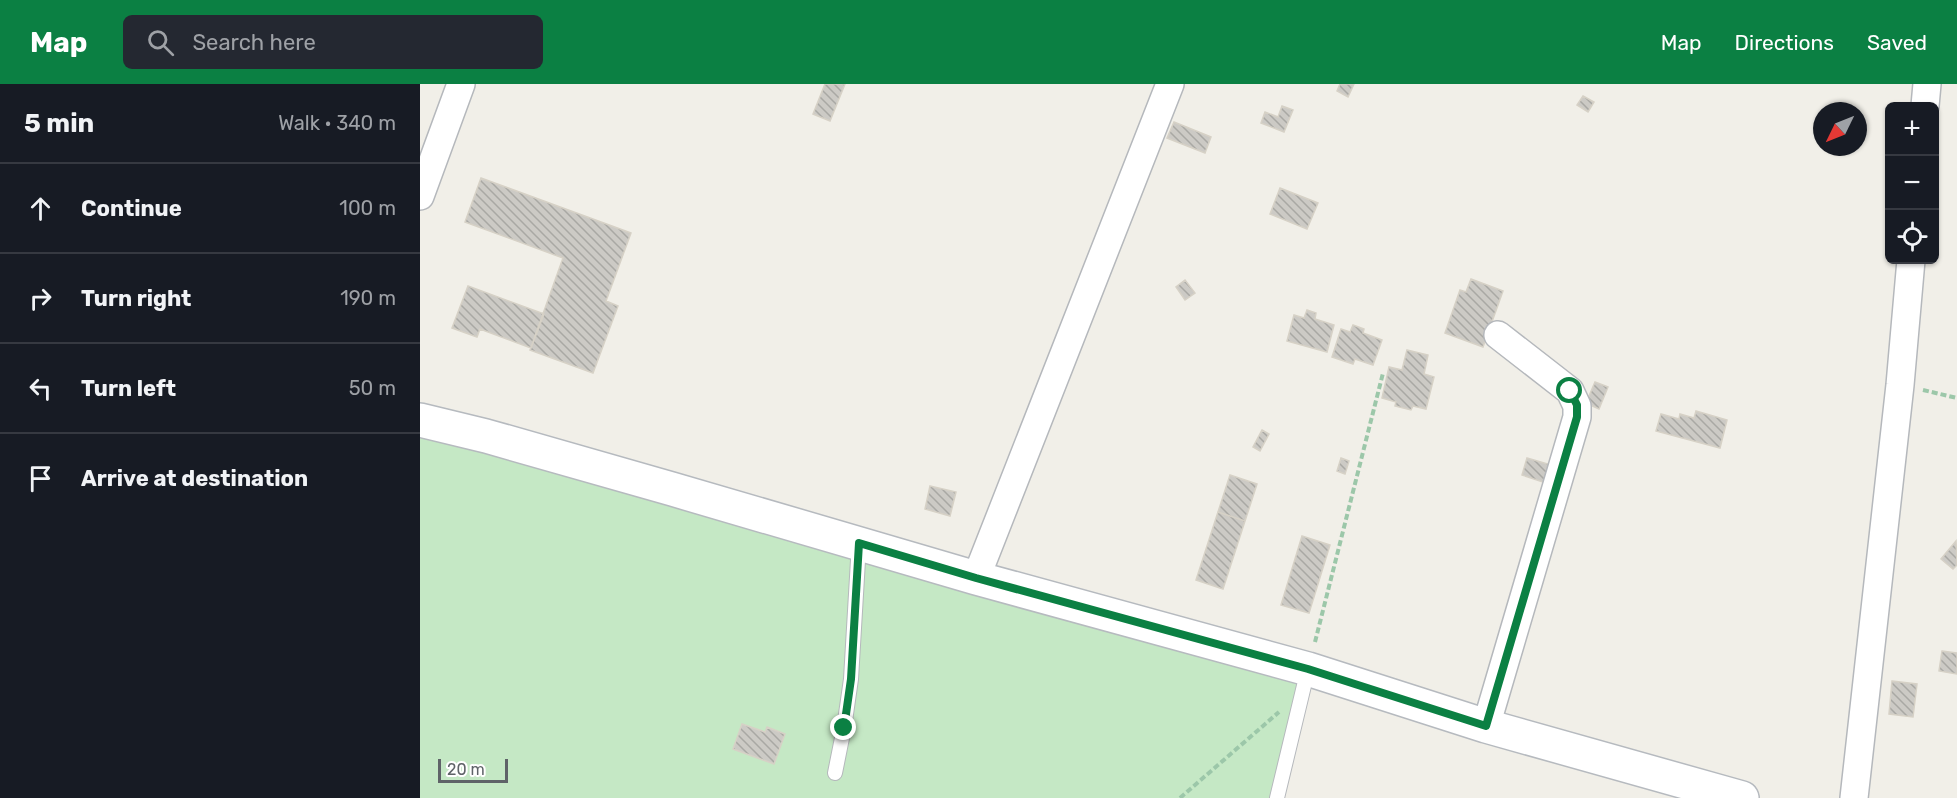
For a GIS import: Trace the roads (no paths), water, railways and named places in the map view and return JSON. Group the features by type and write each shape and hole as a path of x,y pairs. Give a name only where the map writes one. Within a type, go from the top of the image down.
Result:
{"main road":[{"path":"420,420 859,543 1305,680 1486,726 1679,789 1742,798"}],"street":[{"path":"420,196 461,84"},
{"path":"976,578 1170,84"},
{"path":"1925,102 1927,84"},
{"path":"1854,798 1900,385 1911,264"},
{"path":"1486,726 1577,417 1577,405 1570,391 1498,335"}],"lane":[{"path":"835,773 851,679 859,543"},
{"path":"1277,798 1305,680"}]}
